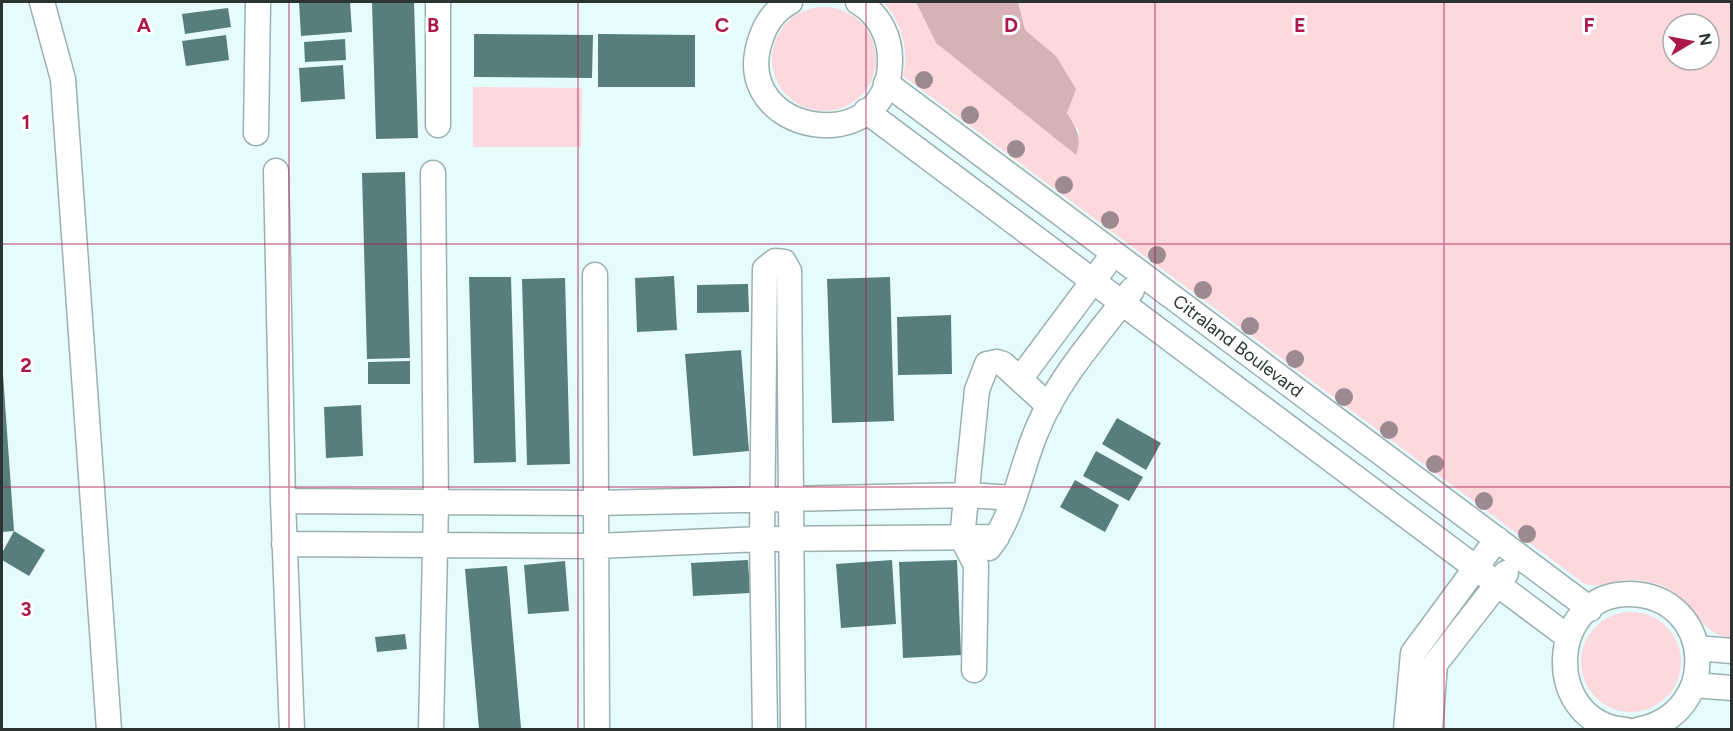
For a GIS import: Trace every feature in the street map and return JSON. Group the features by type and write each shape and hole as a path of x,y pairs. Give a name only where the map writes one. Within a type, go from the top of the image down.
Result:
{"street":[{"path":"42,2 63,79 110,729"},
{"path":"256,133 258,2"},
{"path":"438,2 438,125"},
{"path":"790,2 771,17 757,49 757,67 761,84 770,99 782,112 797,121 814,126 831,127 849,122 866,111 876,101 886,83 890,52 886,35 878,19 858,2"},
{"name":"Citraland Boulevard","path":"886,83 1590,609"},
{"name":"Citraland Boulevard","path":"866,111 1568,637"},
{"path":"276,171 284,544 292,729"},
{"path":"431,729 436,504 433,173"},
{"path":"1020,379 1114,253"},
{"path":"765,729 762,539 765,269 775,261 784,262 789,271 793,729"},
{"path":"595,275 597,729"},
{"path":"976,565 997,537 1014,498 1036,430 1059,387 1144,275"},
{"path":"974,670 976,565 962,538 977,390 987,364 997,362 1003,364 1048,406"},
{"path":"283,501 436,504 763,501 968,495 1014,498"},
{"path":"284,544 596,546 762,539 997,537"},
{"path":"1406,729 1413,653 1497,539"},
{"path":"1430,729 1436,664 1520,556"},
{"path":"1626,729 1605,725 1592,717 1572,695 1564,666 1568,637 1576,623 1590,609 1612,597 1628,594 1657,599 1682,617 1690,629 1696,648 1698,674 1686,702 1676,713 1650,727 1637,729"},
{"path":"1696,648 1731,651"},
{"path":"1413,653 1436,664"},
{"path":"1694,684 1731,687"}],"shaded area":[{"path":"883,2 916,2 936,43 1076,155 1079,132 1067,113 1070,105 1056,56 1025,30 1018,2 1731,2 1731,638 1711,630 1682,599 1662,586 1634,580 1598,585 1583,583 903,76 904,46 895,18"},
{"path":"916,2 1018,2 1025,30 1056,56 1076,89 1067,113 1078,133 1079,143 1076,155 936,43"},
{"path":"824,7 844,11 861,22 872,39 876,59 872,79 861,96 844,107 824,111 804,107 787,96 776,79 772,59 776,39 787,22 804,11"},
{"path":"473,87 582,88 581,147 473,147"},
{"path":"1631,612 1659,620 1673,634 1681,662 1673,690 1659,704 1631,712 1603,704 1589,690 1581,662 1589,634 1603,620"}],"building":[{"path":"299,2 350,2 352,32 301,36"},
{"path":"372,2 414,2 418,138 376,139"},
{"path":"228,8 231,27 185,34 182,14"},
{"path":"474,34 593,35 592,78 474,77"},
{"path":"598,34 695,35 695,87 598,87"},
{"path":"226,35 229,60 186,66 182,41"},
{"path":"345,39 346,60 305,62 304,42"},
{"path":"343,65 345,99 301,102 299,68"},
{"path":"405,172 410,358 367,359 362,173"},
{"path":"674,276 677,330 637,332 635,278"},
{"path":"469,277 511,277 516,462 474,463"},
{"path":"890,277 894,421 832,423 827,279"},
{"path":"565,278 570,464 527,465 522,279"},
{"path":"748,284 749,312 697,313 697,285"},
{"path":"951,315 952,374 898,375 897,317"},
{"path":"741,350 749,451 693,456 685,354"},
{"path":"2,360 14,531 2,532"},
{"path":"410,361 410,384 368,384 368,362"},
{"path":"361,405 363,456 326,458 324,407"},
{"path":"1117,418 1161,443 1146,470 1102,444"},
{"path":"1096,451 1143,477 1129,501 1083,476"},
{"path":"1075,480 1119,505 1105,532 1060,507"},
{"path":"14,531 45,550 29,576 2,560 2,553"},
{"path":"748,560 750,593 693,596 691,563"},
{"path":"892,560 896,624 841,628 836,564"},
{"path":"957,560 961,655 903,658 899,562"},
{"path":"565,561 569,611 528,614 524,565"},
{"path":"507,566 521,728 479,729 465,569"},
{"path":"405,634 407,649 377,652 375,637"}]}
